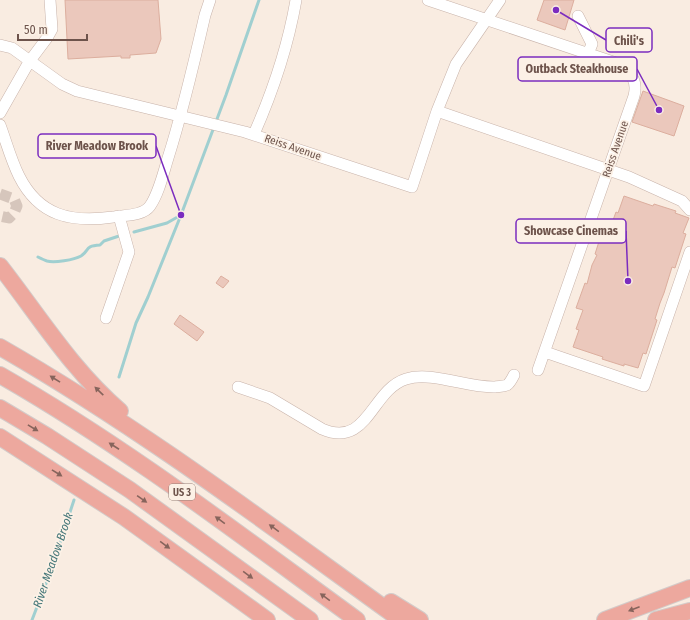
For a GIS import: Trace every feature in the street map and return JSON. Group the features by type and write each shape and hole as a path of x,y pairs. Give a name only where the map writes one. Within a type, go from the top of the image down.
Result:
{"highway":[{"path":"0,266 66,354 86,377 113,404 171,454"},
{"path":"0,347 100,407 171,454 401,620"},
{"name":"US 3","path":"0,376 72,419 150,470 356,620"},
{"name":"US 3","path":"0,408 130,490 310,620"},
{"path":"0,437 124,517 267,620"},
{"path":"306,551 420,620"},
{"path":"605,620 663,598 690,590"},
{"path":"233,595 261,620"},
{"path":"656,620 690,611"}],"lane":[{"path":"0,114 29,62 52,29 50,0"},
{"path":"0,125 18,175 28,192 55,214 73,218 94,219 144,212 150,206 160,185 181,116 205,15 210,0"},
{"name":"Reiss Avenue","path":"296,0 290,33 264,111 254,134 412,187 437,111 456,64 488,20 500,0"},
{"name":"Reiss Avenue","path":"428,0 619,64 634,80 636,86 634,96 538,370"},
{"path":"578,16 592,44 588,54"},
{"path":"0,45 12,48 29,62 62,84 77,91 254,134"},
{"name":"Reiss Avenue","path":"437,111 608,170"},
{"path":"608,170 629,177 682,202 690,210"},
{"path":"106,318 129,252 119,216"},
{"path":"544,352 644,386 690,252"},
{"path":"238,387 270,398 322,429 338,434 347,433 359,426 387,392 395,384 406,379 416,377 432,378 486,387 506,385 511,382 514,376"}],"building":[{"path":"65,0 158,0 161,39 156,53 130,55 130,58 121,58 121,56 68,59"},
{"path":"544,0 574,0 565,30 537,20"},
{"path":"643,91 684,106 674,136 632,122"},
{"path":"624,196 653,206 654,204 676,211 675,213 689,218 683,233 686,234 675,268 672,267 660,303 655,319 657,320 646,354 643,353 638,368 624,364 624,366 602,359 603,357 573,347 579,330 576,329 583,310 576,308 585,283 587,284 592,265 597,255 595,254 603,229 609,231"},
{"path":"221,276 229,281 223,288 216,283"},
{"path":"180,315 204,332 197,341 174,324"}],"waterway":[{"name":"River Meadow Brook","path":"119,377 136,323 181,215 226,95 259,0"},
{"path":"134,232 167,223 181,215"},
{"path":"38,257 50,262 74,259 84,254 89,247 100,245 104,241 119,236"},
{"name":"River Meadow Brook","path":"32,620 50,573 74,500"}],"tunnel":[{"path":"0,194 14,199 17,206 14,213 9,218 0,216"}],"place":[{"name":"Chili's","path":"556,10"},
{"name":"Outback Steakhouse","path":"659,110"},
{"name":"River Meadow Brook","path":"181,215"},
{"name":"Showcase Cinemas","path":"628,281"}]}
